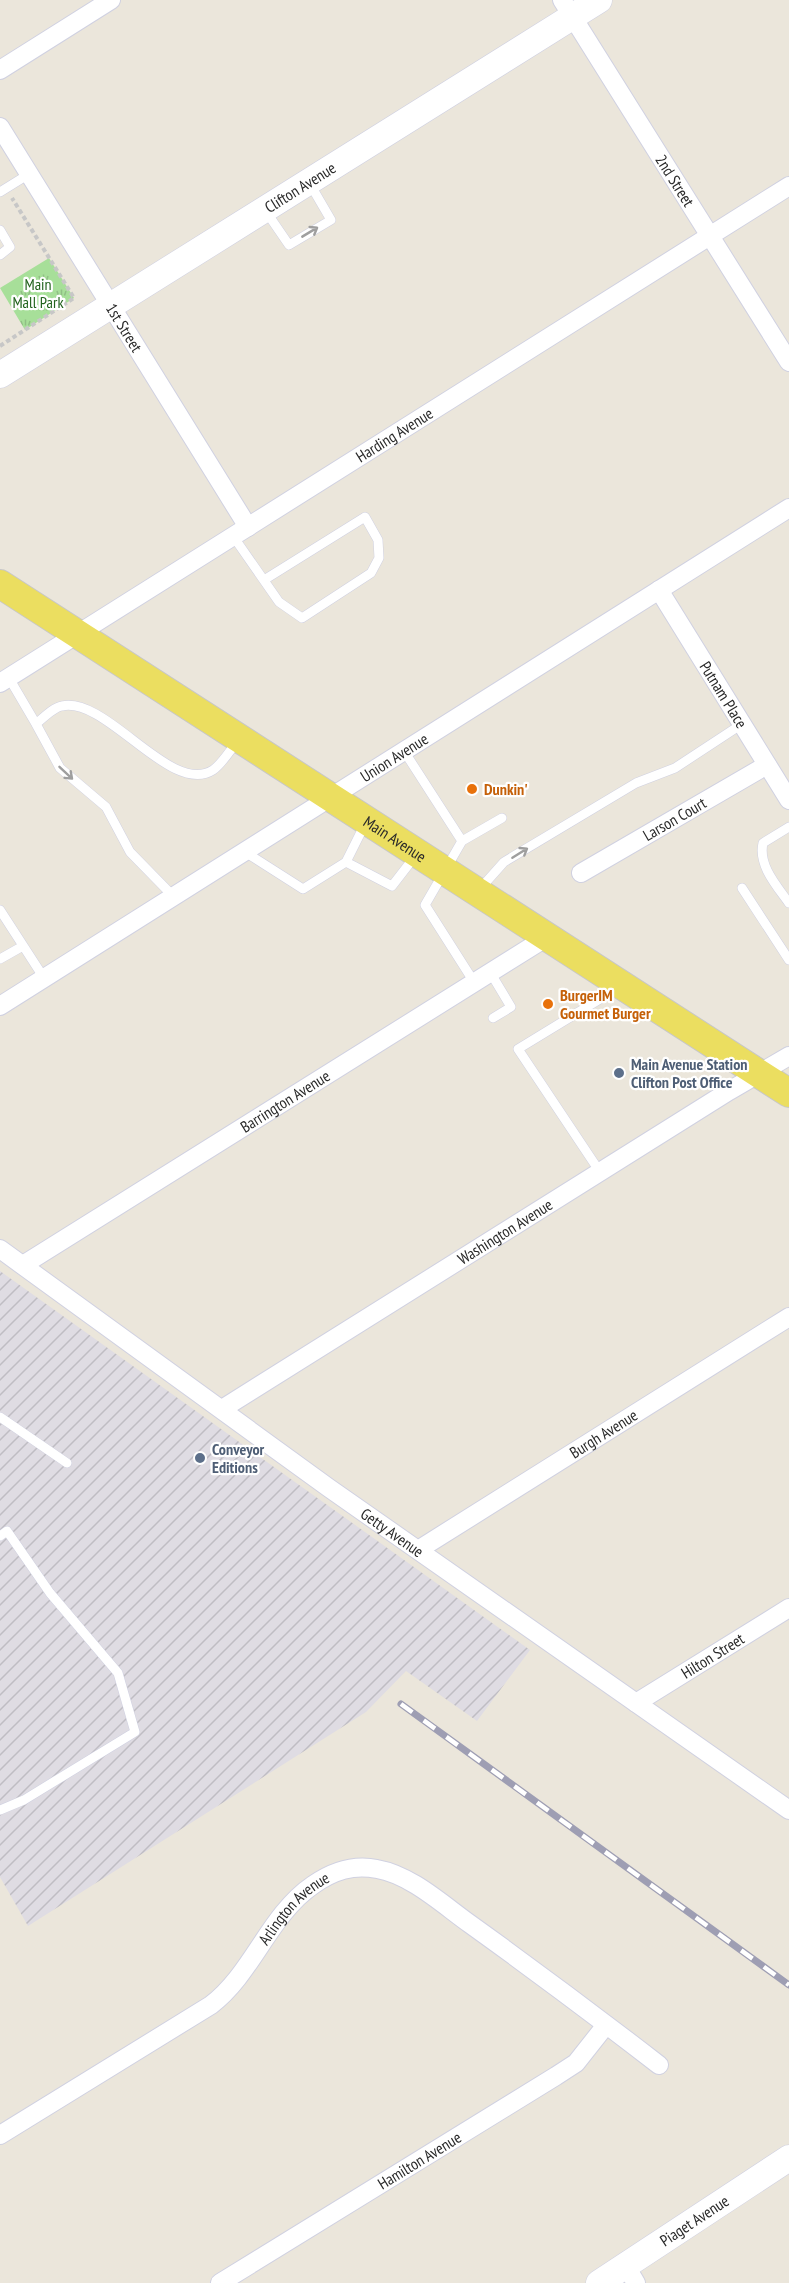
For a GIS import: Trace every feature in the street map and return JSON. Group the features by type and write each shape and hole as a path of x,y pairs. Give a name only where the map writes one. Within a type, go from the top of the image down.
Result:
{"main road":[{"name":"Clifton Avenue","path":"0,375 309,182 567,9 599,0"},
{"name":"Main Avenue","path":"0,584 789,1093"},
{"name":"Piaget Avenue","path":"600,2283 631,2275 789,2158"}],"street":[{"path":"0,70 111,0"},
{"name":"2nd Street","path":"567,9 789,362"},
{"name":"1st Street","path":"0,127 110,306 241,531"},
{"name":"Harding Avenue","path":"4,680 789,186"},
{"name":"Union Avenue","path":"2,1000 44,978 789,508"},
{"name":"Putnam Place","path":"659,590 789,800"},
{"name":"Larson Court","path":"582,873 767,765"},
{"name":"Barrington Avenue","path":"23,1265 547,936"},
{"name":"Washington Avenue","path":"222,1409 789,1056"},
{"name":"Getty Avenue","path":"0,1249 418,1550 789,1810"},
{"name":"Burgh Avenue","path":"418,1550 789,1317"},
{"name":"Hilton Street","path":"636,1703 789,1608"},
{"name":"Arlington Avenue","path":"0,2135 211,2005 230,1990 296,1900 312,1885 332,1873 354,1866 379,1869 403,1878 537,1971 659,2066"},
{"name":"Hamilton Avenue","path":"220,2283 566,2070 576,2063 606,2025"}],"lane":[{"path":"3,190 28,174"},
{"path":"264,210 289,245 331,220 309,182"},
{"path":"0,230 10,247 0,255"},
{"path":"241,531 264,580 279,602 302,618 371,573 379,558 378,540 364,517 264,580"},
{"path":"4,680 36,724 60,768 106,807 130,852 173,896"},
{"path":"36,724 61,706 84,706 173,768 195,775 212,770 241,739"},
{"path":"477,891 504,862 636,783 675,768 742,724"},
{"path":"404,751 462,841"},
{"path":"474,982 425,905 462,841 502,818"},
{"path":"244,851 303,889 346,862 367,820"},
{"path":"789,827 763,843 760,854 771,878 789,903"},
{"path":"346,862 392,886 418,853"},
{"path":"742,888 789,960"},
{"path":"0,910 44,978"},
{"path":"0,959 23,946"},
{"path":"490,972 511,1007 493,1018"},
{"path":"600,1172 518,1049 622,985"},
{"path":"0,1417 67,1463"},
{"path":"0,1810 24,1800 135,1732 118,1673 50,1593 2,1530"}],"path":[{"path":"0,346 74,298 3,190"}],"shaded area":[{"path":"0,1271 530,1650 477,1721 406,1671 366,1712 28,1926 0,1877"}],"green space":[{"name":"Main Mall Park","path":"49,258 74,298 25,330 0,288"}],"railway":[{"path":"401,1704 789,1985"}],"place":[{"name":"Dunkin'","path":"472,789"},
{"name":"BurgerIM Gourmet Burger","path":"548,1004"},
{"name":"Main Avenue Station Clifton Post Office","path":"619,1073"},
{"name":"Conveyor Editions","path":"200,1458"}]}
